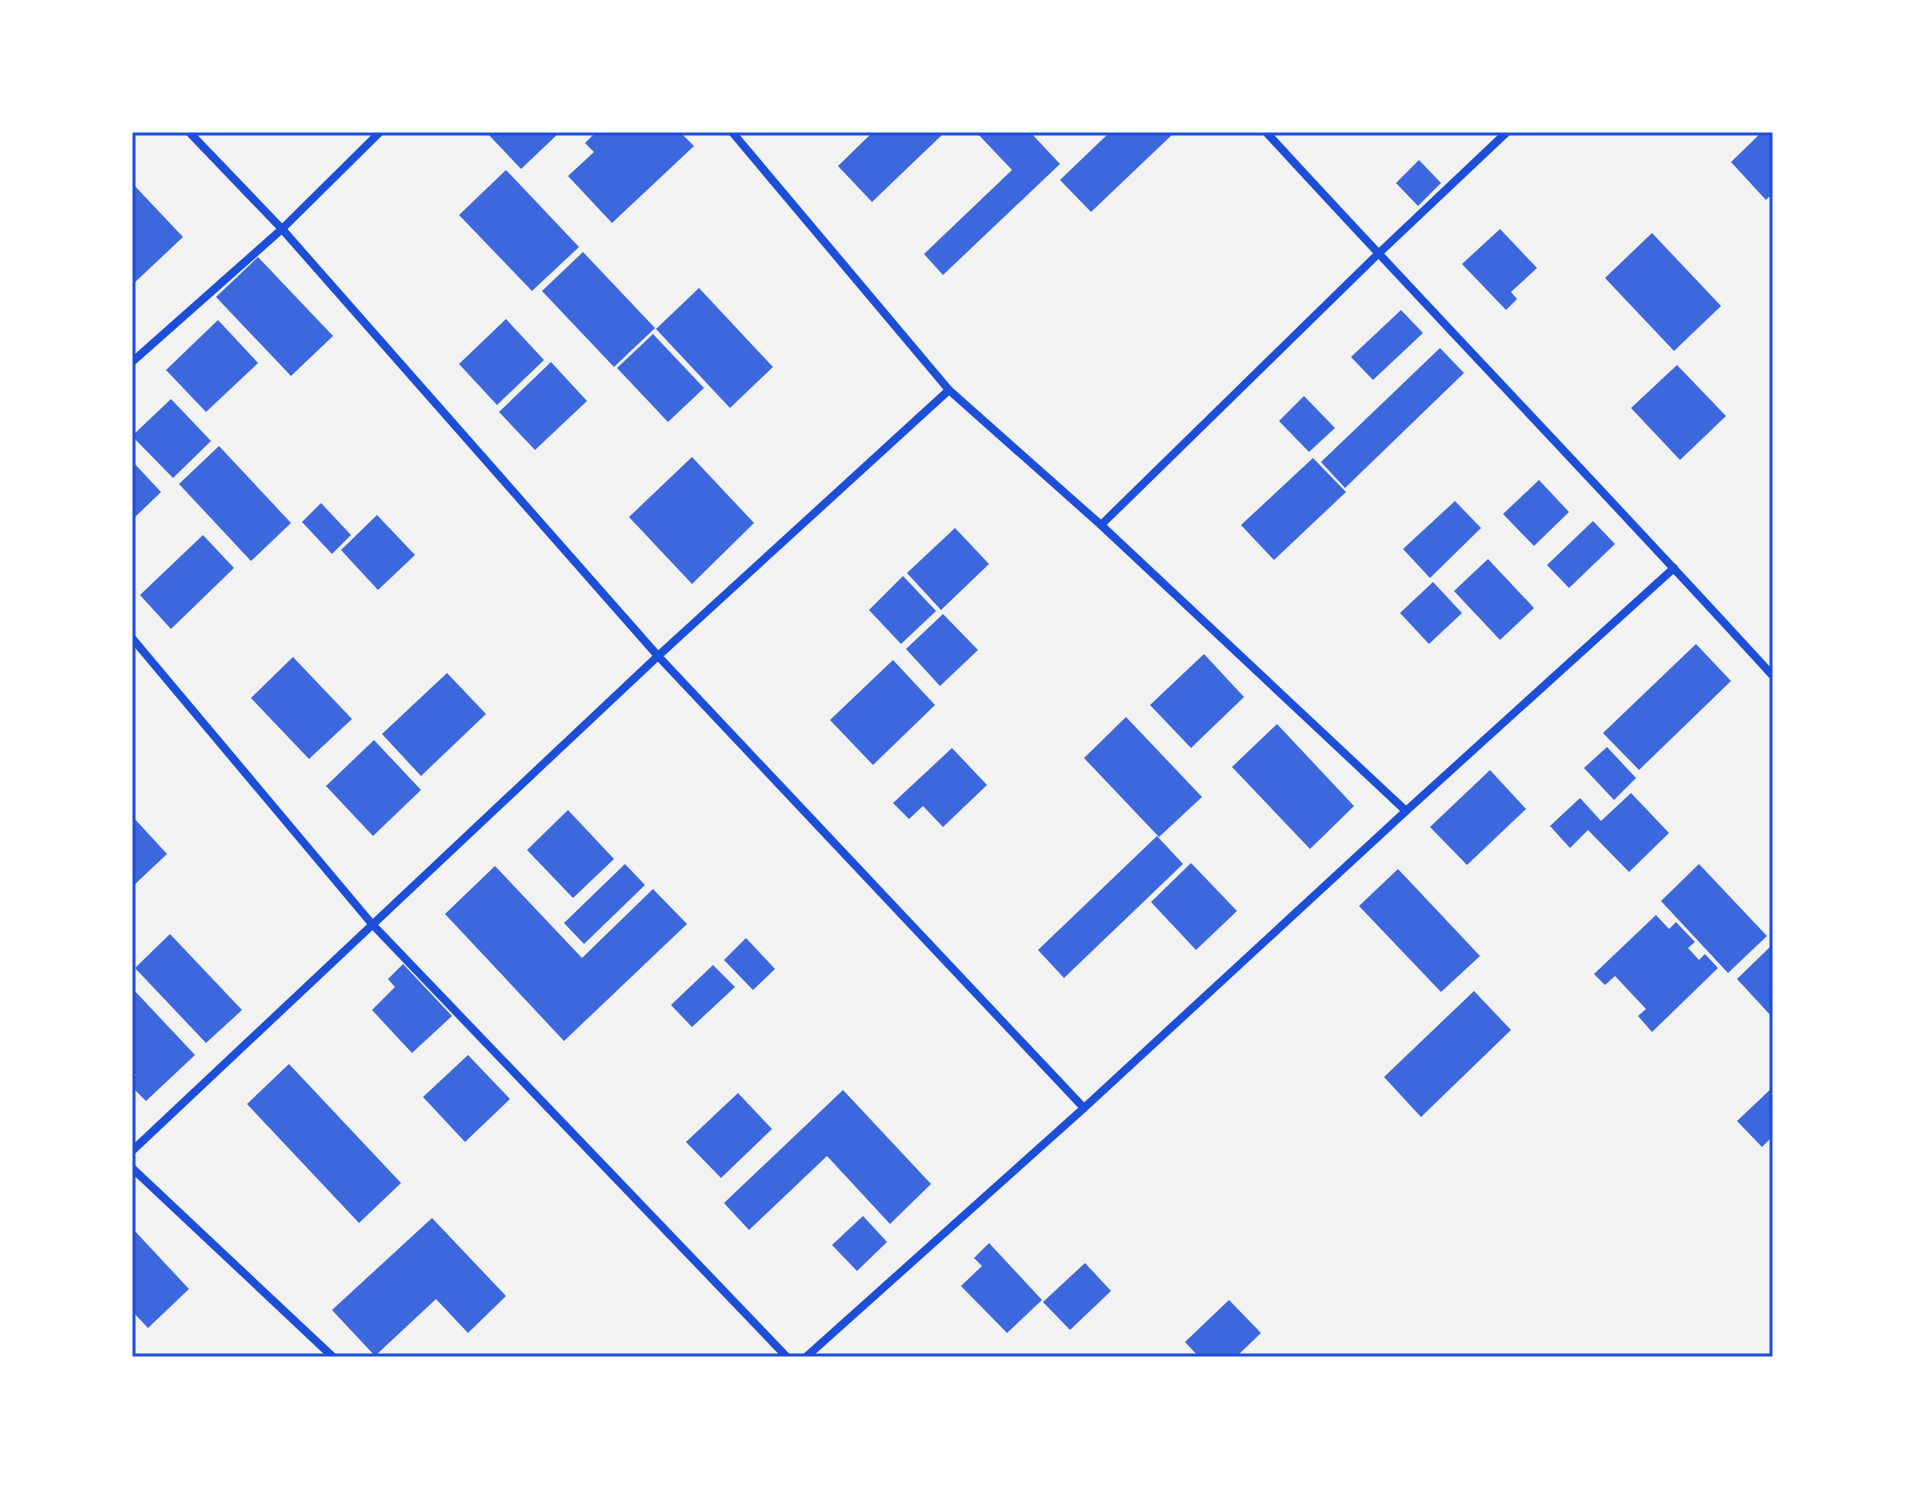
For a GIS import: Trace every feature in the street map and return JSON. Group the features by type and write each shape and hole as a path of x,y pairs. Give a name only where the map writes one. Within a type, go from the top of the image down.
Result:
{"street":[{"path":"189,132 282,229 658,656 1084,1108"},
{"path":"132,362 282,229 380,132"},
{"path":"732,132 949,390 1101,525 1406,811"},
{"path":"1266,132 1773,676"},
{"path":"1101,525 1507,132"},
{"path":"132,1151 658,656 949,390"},
{"path":"806,1357 1084,1108 1674,568"},
{"path":"132,638 372,924 787,1357"},
{"path":"132,1168 333,1357"}],"building":[{"path":"486,132 560,132 521,169"},
{"path":"596,132 680,132 694,146 612,223 568,176 594,152 585,143"},
{"path":"873,132 945,132 872,202 838,166"},
{"path":"976,132 1030,132 1060,164 943,275 924,254 1012,170"},
{"path":"1110,132 1175,132 1091,212 1060,180"},
{"path":"1762,132 1773,132 1773,193 1766,200 1731,162"},
{"path":"1419,160 1441,183 1418,206 1396,183"},
{"path":"506,170 579,247 532,291 459,215"},
{"path":"132,183 183,237 132,285"},
{"path":"1500,229 1537,268 1511,292 1517,299 1506,310 1462,264"},
{"path":"1652,233 1721,306 1674,351 1605,278"},
{"path":"583,252 655,328 614,367 542,291"},
{"path":"258,257 333,336 291,376 216,297"},
{"path":"699,288 773,367 730,408 656,329"},
{"path":"1401,310 1423,333 1373,380 1351,357"},
{"path":"506,319 544,360 497,405 459,364"},
{"path":"218,320 258,363 206,412 166,370"},
{"path":"653,334 704,388 668,422 617,368"},
{"path":"1440,348 1464,373 1345,488 1321,462"},
{"path":"551,362 587,401 535,450 499,412"},
{"path":"1677,365 1726,416 1680,460 1631,408"},
{"path":"1304,396 1335,428 1309,452 1279,421"},
{"path":"171,399 211,441 173,478 132,436"},
{"path":"219,446 291,523 251,561 179,484"},
{"path":"692,457 754,523 692,584 629,517"},
{"path":"1313,458 1346,492 1274,560 1241,525"},
{"path":"132,461 161,492 132,520"},
{"path":"1539,480 1569,512 1534,546 1503,514"},
{"path":"1455,501 1481,528 1430,578 1403,549"},
{"path":"321,503 351,535 332,554 302,522"},
{"path":"377,515 415,555 378,590 341,550"},
{"path":"1593,521 1615,544 1569,588 1547,565"},
{"path":"955,528 989,564 941,610 907,573"},
{"path":"203,535 234,568 171,629 140,595"},
{"path":"1488,559 1534,608 1500,640 1454,591"},
{"path":"903,576 936,611 901,644 869,610"},
{"path":"1433,582 1462,613 1429,644 1400,613"},
{"path":"943,614 978,650 940,686 906,649"},
{"path":"1696,644 1731,681 1639,770 1603,733"},
{"path":"1204,654 1244,697 1191,748 1150,705"},
{"path":"293,657 352,719 309,759 251,698"},
{"path":"893,660 935,705 873,765 830,720"},
{"path":"447,673 486,714 421,776 382,734"},
{"path":"1126,717 1202,797 1159,837 1084,758"},
{"path":"1277,724 1354,806 1310,849 1232,767"},
{"path":"374,740 421,790 373,836 326,786"},
{"path":"1607,747 1636,778 1614,800 1584,768"},
{"path":"952,748 987,785 943,827 923,806 909,819 893,803"},
{"path":"1490,770 1526,809 1467,865 1430,827"},
{"path":"1631,793 1669,833 1629,872 1588,830 1570,848 1550,826 1580,798 1601,821"},
{"path":"568,810 614,859 573,898 527,850"},
{"path":"132,816 167,854 132,887"},
{"path":"1157,836 1183,864 1064,978 1038,950"},
{"path":"1191,863 1237,911 1196,950 1151,902"},
{"path":"625,864 645,885 584,944 564,923"},
{"path":"1699,864 1767,936 1728,973 1661,901"},
{"path":"495,866 582,958 653,889 687,924 564,1041 445,914"},
{"path":"1398,869 1480,956 1441,992 1359,906"},
{"path":"1656,915 1669,929 1676,922 1695,942 1688,948 1699,960 1705,954 1718,968 1652,1032 1638,1016 1646,1009 1615,976 1605,985 1594,974"},
{"path":"170,934 242,1010 206,1043 135,968"},
{"path":"746,938 775,969 753,990 724,960"},
{"path":"1771,946 1773,948 1773,1018 1737,979"},
{"path":"403,964 452,1016 412,1053 372,1010 395,987 388,979"},
{"path":"713,965 735,987 692,1027 671,1005"},
{"path":"132,988 195,1055 146,1101 132,1087 132,1079 136,1075 132,1071"},
{"path":"1474,991 1511,1030 1421,1117 1384,1077"},
{"path":"468,1055 510,1099 465,1142 423,1097"},
{"path":"289,1064 401,1183 359,1223 247,1104"},
{"path":"1773,1087 1773,1136 1762,1147 1737,1121"},
{"path":"843,1090 931,1184 890,1224 827,1156 749,1230 724,1203"},
{"path":"738,1093 772,1129 721,1178 686,1142"},
{"path":"863,1216 887,1242 857,1271 832,1245"},
{"path":"432,1218 506,1296 468,1333 436,1299 375,1356 332,1310"},
{"path":"132,1228 189,1289 148,1328 132,1311"},
{"path":"989,1243 1042,1300 1007,1333 961,1286 982,1266 974,1258"},
{"path":"1085,1263 1111,1291 1070,1330 1043,1302"},
{"path":"1229,1300 1261,1333 1236,1357 1199,1357 1185,1342"}]}
